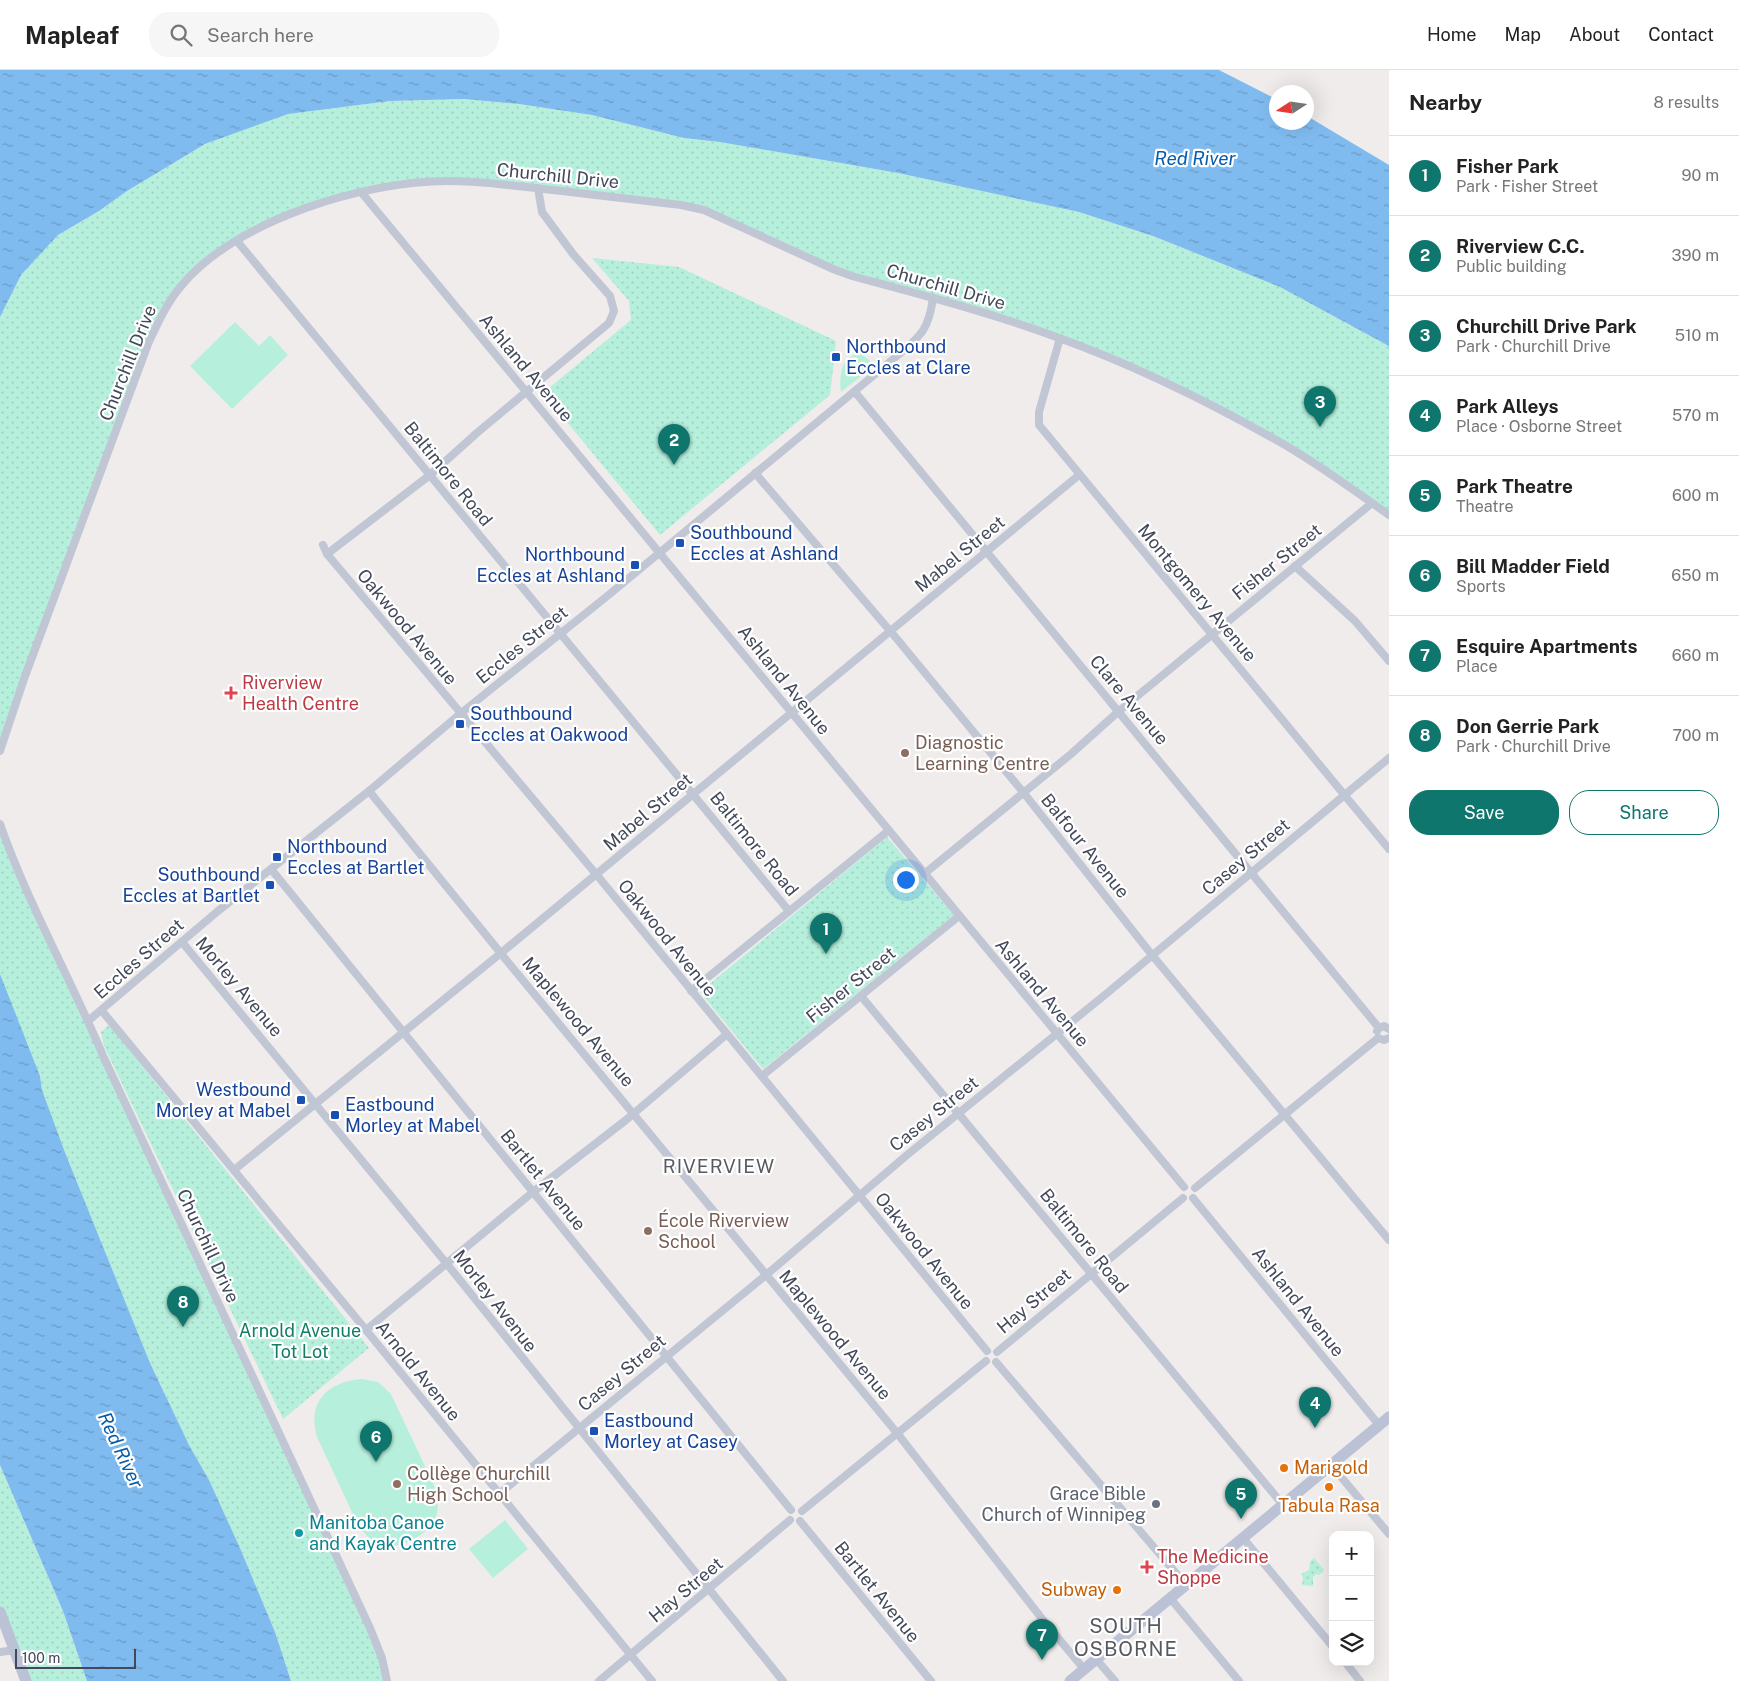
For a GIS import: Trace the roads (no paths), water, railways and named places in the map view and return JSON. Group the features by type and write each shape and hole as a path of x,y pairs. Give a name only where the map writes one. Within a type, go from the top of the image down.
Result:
{"main road":[{"path":"1070,1681 1389,1417"},
{"path":"0,1612 26,1681"}],"street":[{"name":"Churchill Drive","path":"0,751 24,679 152,336 163,312 183,284 212,257 274,221 303,208 334,198 404,184 448,181 484,182 681,205 704,210 833,269 1060,338 1146,374 1217,408 1286,446 1389,515"},
{"path":"328,554 430,475 478,432 609,323 614,311 610,296 574,254 542,212 538,188"},
{"name":"Ashland Avenue","path":"361,192 1184,1187"},
{"name":"Baltimore Road","path":"237,241 789,911"},
{"name":"Eccles Street","path":"88,1021 855,392 923,333 931,316 933,298"},
{"name":"Montgomery Avenue","path":"1060,338 1038,417 1039,424 1079,475 1389,849"},
{"name":"Clare Avenue","path":"855,392 1379,1028"},
{"name":"Balfour Avenue","path":"755,473 890,631 1023,792 1152,955 1389,1240"},
{"name":"Mabel Street","path":"234,1170 501,953 1079,475"},
{"name":"Fisher Street","path":"924,874 1372,503"},
{"name":"Oakwood Avenue","path":"322,545 460,714 596,874 987,1351"},
{"path":"1295,566 1355,621 1389,661"},
{"name":"Casey Street","path":"498,1494 766,1275 1389,758"},
{"name":"Maplewood Avenue","path":"369,790 897,1434 1084,1669"},
{"name":"Churchill Drive","path":"0,824 11,856 370,1628 382,1658 387,1681"},
{"path":"691,991 888,831"},
{"name":"Bartlet Avenue","path":"271,869 792,1510"},
{"name":"Fisher Street","path":"762,1076 959,916"},
{"name":"Morley Avenue","path":"182,942 316,1103 783,1681"},
{"name":"Baltimore Road","path":"861,996 1282,1505"},
{"name":"Arnold Avenue","path":"102,1011 366,1330 652,1681"},
{"path":"1378,1038 1376,1032 1379,1028 1384,1026 1389,1029"},
{"path":"366,1330 534,1192 633,1114 727,1034"},
{"path":"1195,1188 1378,1038"},
{"path":"1378,1038 1381,1040 1389,1039"},
{"path":"1192,1186 1195,1188 1196,1194 1194,1198 1188,1200 1184,1198 1182,1190 1184,1187 1192,1186"},
{"name":"Hay Street","path":"997,1352 1090,1273 1184,1198"},
{"name":"Ashland Avenue","path":"1194,1198 1379,1426"},
{"path":"986,1361 984,1358 990,1349 997,1352 999,1357 996,1362"},
{"path":"802,1511 986,1361"},
{"path":"986,1361 996,1362"},
{"path":"996,1362 1186,1585"},
{"path":"1331,1465 1389,1534"},
{"path":"797,1508 802,1511 803,1516 800,1521 790,1520 789,1513 792,1510 797,1508"},
{"name":"Hay Street","path":"599,1681 790,1520"},
{"name":"Bartlet Avenue","path":"800,1521 931,1681"},
{"path":"1243,1538 1329,1642"},
{"path":"1170,1598 1239,1681"},
{"path":"0,1652 15,1650"},
{"path":"1096,1659 1115,1681"},
{"path":"1348,1666 1360,1681"}],"water":[{"name":"Red River","path":"0,70 1219,70 1269,95 1269,130 1314,130 1314,120 1389,165 1389,346 1280,287 1153,236 1079,212 898,173 720,142 684,138 592,115 519,104 464,99 390,101 288,114 205,144 58,235 21,275 0,317"},
{"name":"Red River","path":"0,974 40,1076 42,1090 66,1155 150,1363 189,1445 209,1480 240,1548 275,1632 291,1681 87,1681 63,1611 0,1465"}],"place":[{"name":"Northbound Eccles at Clare","path":"836,357"},
{"name":"Churchill Drive Park","path":"1320,427"},
{"name":"Riverview C.C.","path":"674,465"},
{"name":"Southbound Eccles at Ashland","path":"680,543"},
{"name":"Northbound Eccles at Ashland","path":"635,565"},
{"name":"Riverview Health Centre","path":"231,693"},
{"name":"Southbound Eccles at Oakwood","path":"460,724"},
{"name":"Diagnostic Learning Centre","path":"905,753"},
{"name":"Northbound Eccles at Bartlet","path":"277,857"},
{"name":"Southbound Eccles at Bartlet","path":"270,885"},
{"name":"Fisher Park","path":"826,954"},
{"name":"Westbound Morley at Mabel","path":"301,1100"},
{"name":"Eastbound Morley at Mabel","path":"335,1115"},
{"name":"École Riverview School","path":"648,1231"},
{"name":"Don Gerrie Park","path":"183,1327"},
{"name":"Park Alleys","path":"1315,1428"},
{"name":"Eastbound Morley at Casey","path":"594,1431"},
{"name":"Bill Madder Field","path":"376,1462"},
{"name":"Marigold","path":"1284,1468"},
{"name":"Collège Churchill High School","path":"397,1484"},
{"name":"Tabula Rasa","path":"1329,1487"},
{"name":"Grace Bible Church of Winnipeg","path":"1156,1504"},
{"name":"Park Theatre","path":"1241,1519"},
{"name":"Manitoba Canoe and Kayak Centre","path":"299,1533"},
{"name":"The Medicine Shoppe","path":"1147,1567"},
{"name":"Subway","path":"1117,1590"},
{"name":"Esquire Apartments","path":"1042,1660"}],"district":[{"name":"RIVERVIEW","path":"719,1166"},
{"name":"SOUTH OSBORNE","path":"1126,1638"}],"park label":[{"name":"Arnold Avenue Tot Lot","path":"300,1341"}]}
